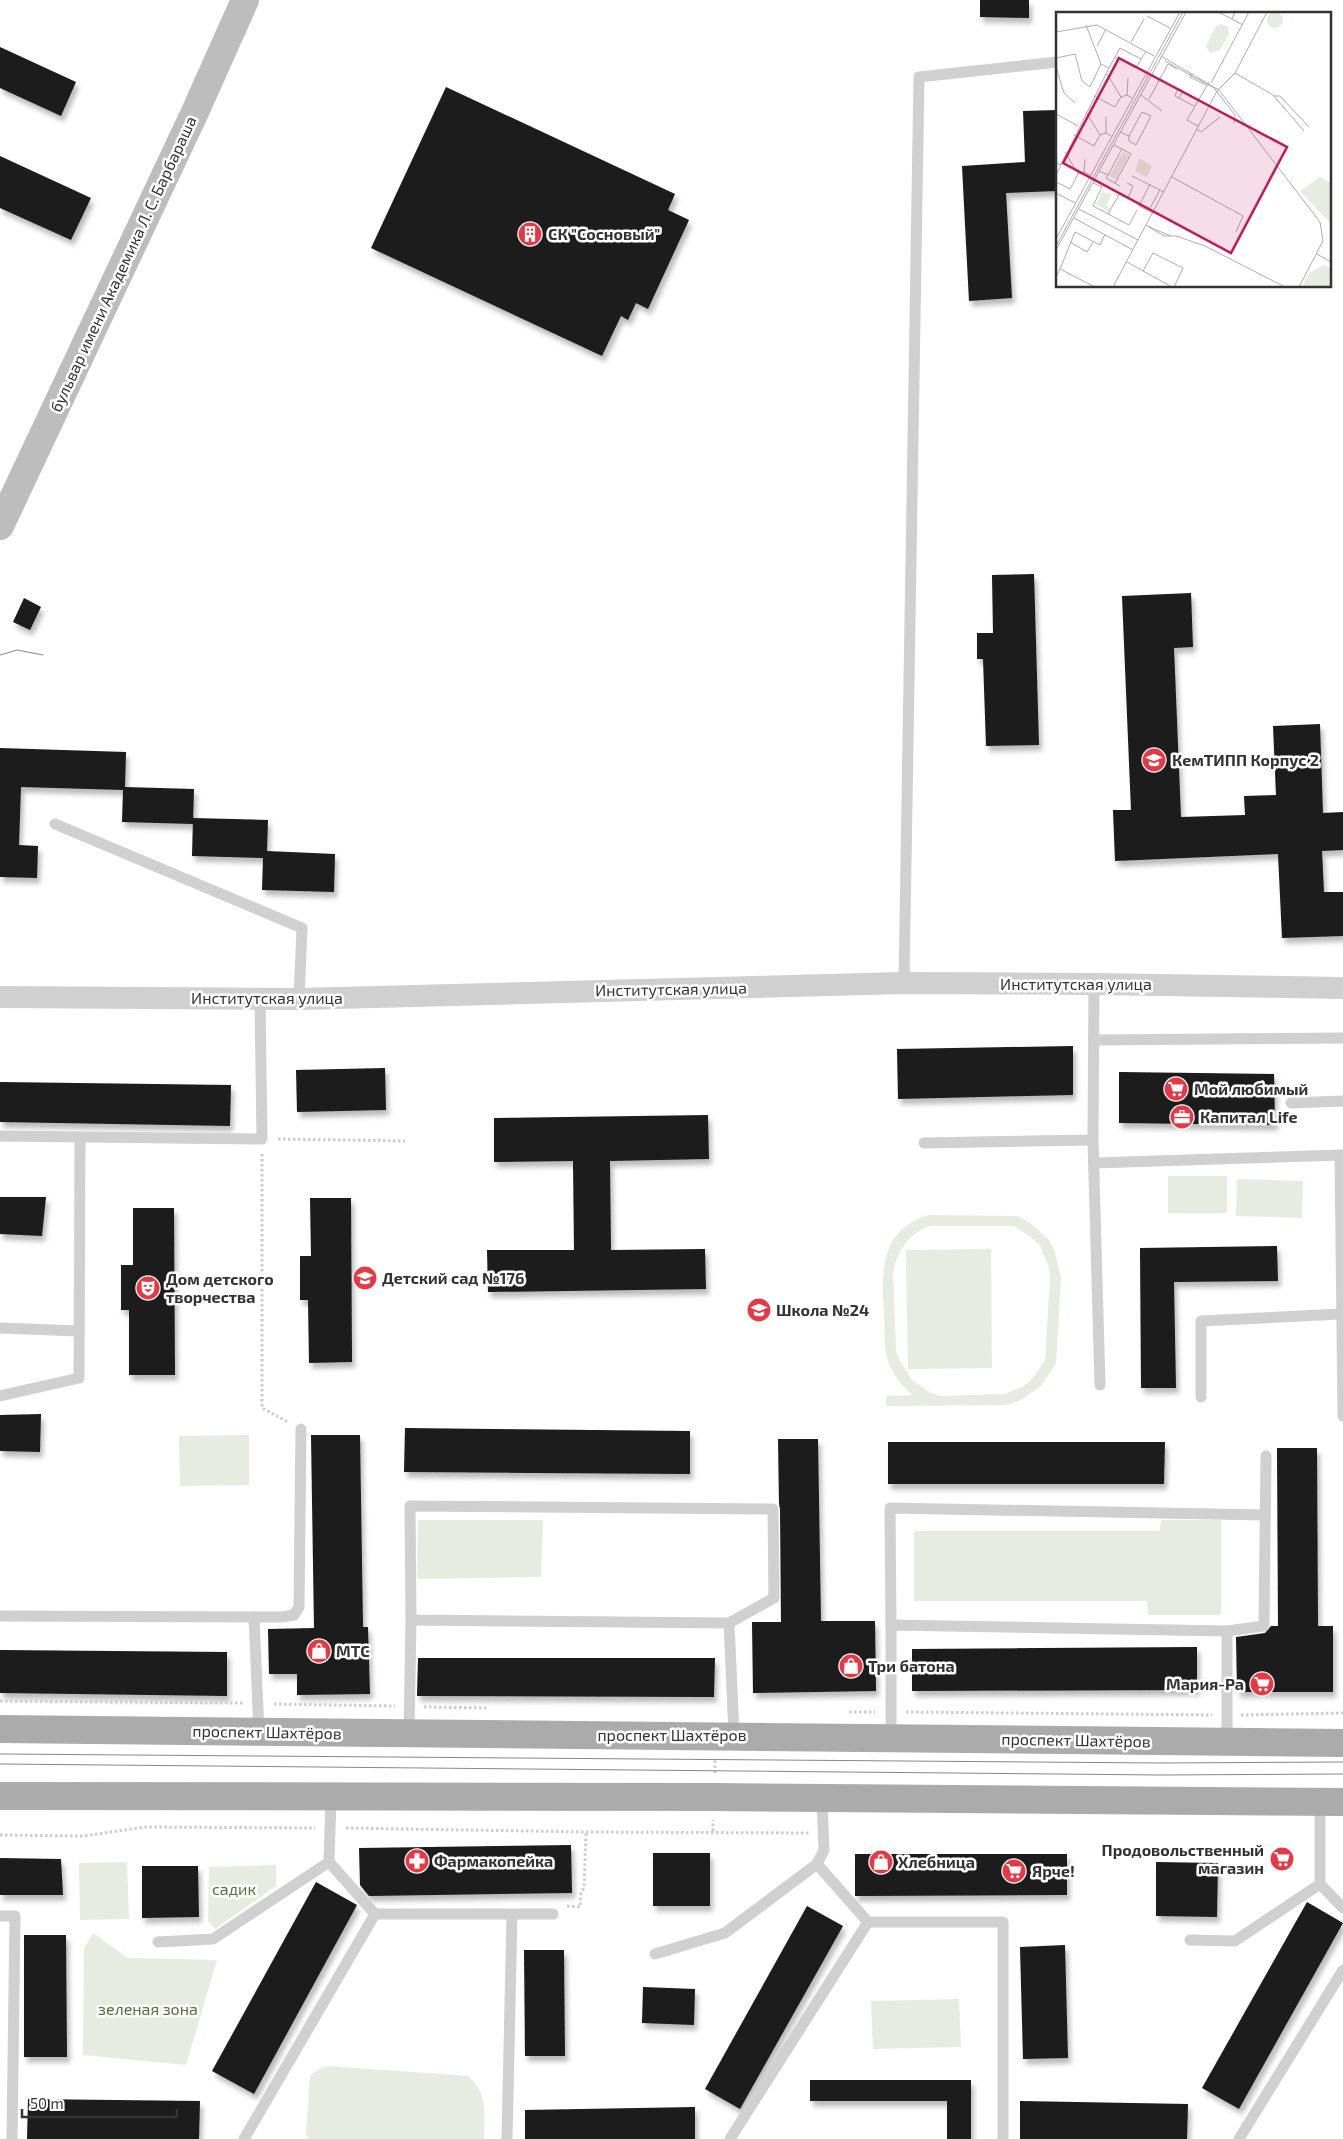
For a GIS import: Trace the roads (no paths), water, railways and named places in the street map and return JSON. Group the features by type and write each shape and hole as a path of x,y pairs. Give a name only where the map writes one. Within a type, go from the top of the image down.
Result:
{"main road":[{"name":"проспект Шахтёров","path":"0,1729 259,1733 734,1735 891,1724 1227,1729 1343,1743"},
{"path":"0,1796 1332,1802"}],"street":[{"name":"бульвар имени Академика Л. С. Барбараша","path":"0,526 195,112 245,0"},
{"name":"Институтская улица","path":"0,997 299,999 904,983 1343,988"}],"lane":[{"path":"904,983 919,77 1056,62"},
{"path":"55,824 302,928 299,999"},
{"path":"1094,984 1093,1140 1100,1385"},
{"path":"0,1136 262,1139 260,999"},
{"path":"1094,1040 1343,1038"},
{"path":"1291,1103 1343,1101"},
{"path":"0,1396 79,1378 80,1137"},
{"path":"924,1143 1093,1140"},
{"path":"1094,1162 1342,1155 1341,1314 1343,1416"},
{"path":"1201,1397 1201,1321 1341,1314"},
{"path":"0,1328 79,1331"},
{"path":"0,1616 282,1617 294,1615 299,1606 301,1428"},
{"path":"891,1625 1227,1631 1264,1626 1266,1456"},
{"path":"409,1734 410,1506 773,1509 774,1598 729,1624 411,1620"},
{"path":"891,1724 890,1508 1265,1515"},
{"path":"254,1617 259,1733"},
{"path":"729,1624 734,1735"},
{"path":"1227,1631 1227,1729"},
{"path":"331,1796 329,1862 376,1914 553,1914"},
{"path":"656,1954 725,1933 817,1864 824,1850 822,1799"},
{"path":"1190,1940 1235,1941 1320,1884 1332,1802"},
{"path":"158,1942 212,1939 329,1862"},
{"path":"817,1864 868,1922 1003,1922 1003,2139"},
{"path":"1320,1884 1343,1908"},
{"path":"244,2139 376,1914"},
{"path":"508,2139 512,1914"},
{"path":"0,1916 15,1916 12,2139"},
{"path":"730,2139 868,1922"},
{"path":"1239,2139 1343,1970"}],"tram line":[{"path":"0,655 17,650 43,655"},
{"path":"0,1754 1160,1763 1343,1762"},
{"path":"0,1764 1161,1775 1343,1774"}],"place":[{"name":"СК \"Сосновый\"","path":"530,234"},
{"name":"КемТИПП Корпус 2","path":"1154,760"},
{"name":"Мой любимый","path":"1176,1089"},
{"name":"Капитал Life","path":"1182,1117"},
{"name":"Детский сад №176","path":"365,1278"},
{"name":"Дом детского творчества","path":"148,1288"},
{"name":"Школа №24","path":"759,1310"},
{"name":"МТС","path":"319,1651"},
{"name":"Три батона","path":"851,1666"},
{"name":"Мария-Ра","path":"1262,1684"},
{"name":"Продовольственный магазин","path":"1282,1859"},
{"name":"Фармакопейка","path":"417,1861"},
{"name":"Хлебница","path":"881,1862"},
{"name":"Ярче!","path":"1014,1871"}],"park label":[{"name":"садик","path":"234,1889"},
{"name":"зеленая зона","path":"148,2009"}]}
